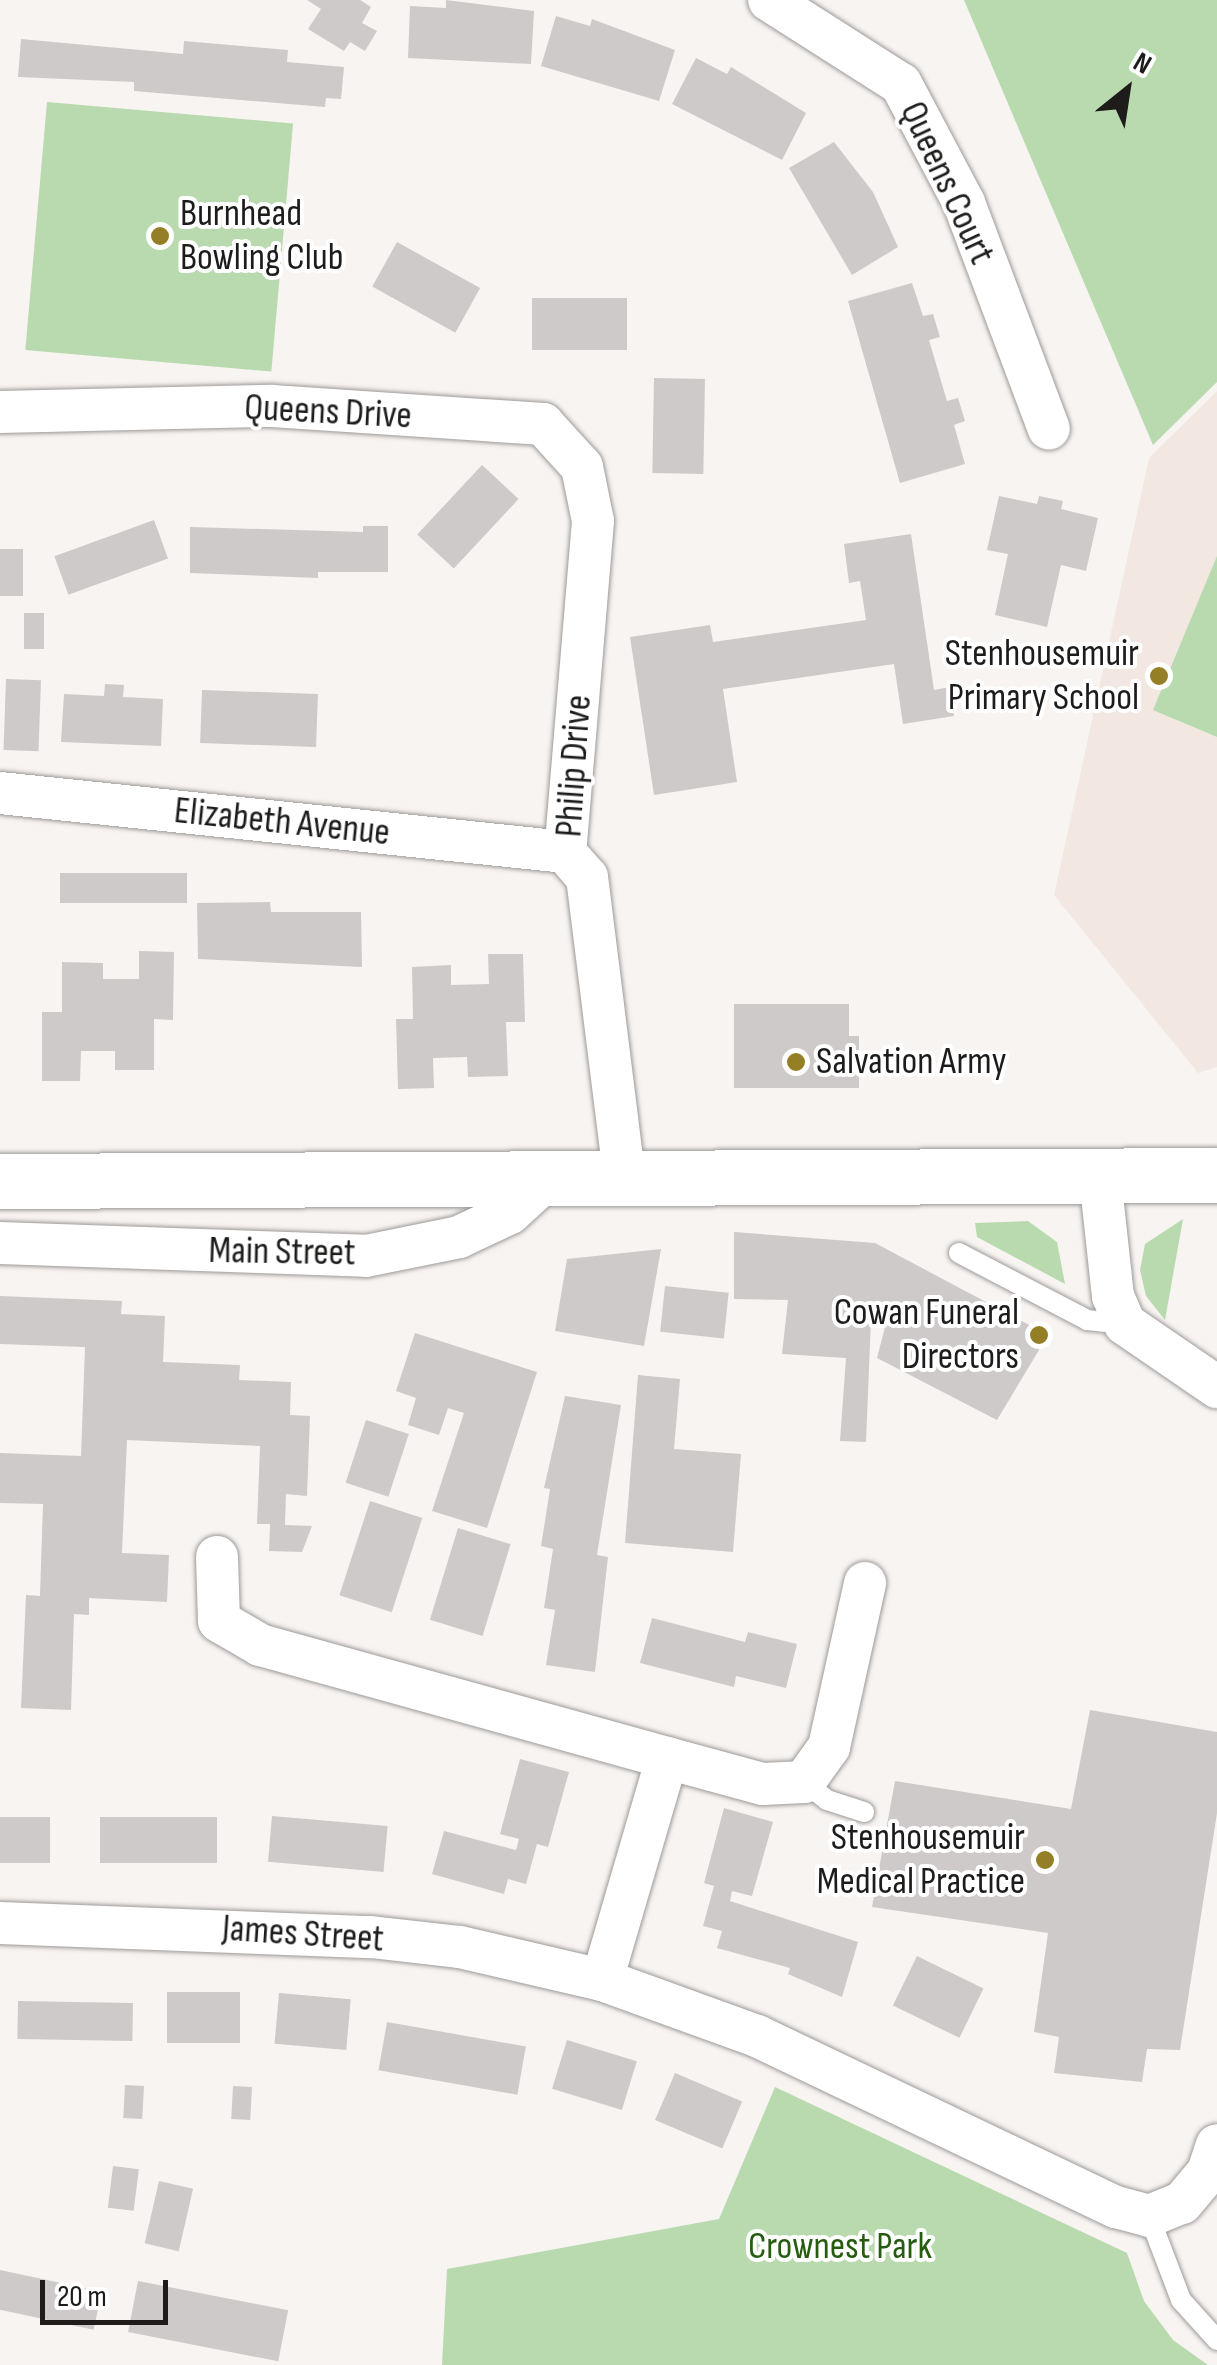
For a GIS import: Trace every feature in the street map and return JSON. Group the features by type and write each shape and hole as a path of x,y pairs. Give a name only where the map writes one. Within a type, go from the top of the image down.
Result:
{"main road":[{"name":"Main Street","path":"0,1181 544,1182 1217,1175"}],"street":[{"name":"Queens Court","path":"769,0 900,84 964,203 1049,429"},
{"name":"Queens Drive","path":"0,412 272,406 543,424 582,467 593,521"},
{"name":"Philip Drive","path":"593,521 565,852 587,877 625,1181"},
{"name":"Elizabeth Avenue","path":"0,793 565,852"},
{"path":"1100,1176 1113,1296 1125,1324 1217,1387"},
{"name":"Main Street","path":"0,1243 366,1256 459,1238 510,1213 544,1182"},
{"path":"217,1557 219,1621 260,1644 763,1784 804,1782 829,1747 865,1582"},
{"path":"602,1980 667,1758"},
{"name":"James Street","path":"0,1923 371,1937 460,1947 602,1980 757,2036 1116,2207 1149,2216"},
{"path":"1149,2216 1182,2203 1208,2172 1217,2145"}],"lane":[{"path":"959,1254 1087,1320 1125,1324"},
{"path":"804,1782 828,1800 864,1812"},
{"path":"1149,2216 1181,2300 1217,2340"}],"shaded area":[{"name":"Stenhousemuir Primary School","path":"1217,391 1217,1067 1198,1073 1054,895 1149,458"}],"green space":[{"path":"964,0 1217,0 1217,382 1153,445"},
{"name":"Burnhead Bowling Club","path":"47,102 293,124 271,372 25,350"},
{"path":"1217,556 1217,737 1153,710"},
{"path":"1183,1219 1165,1320 1146,1296 1140,1270 1145,1244"},
{"path":"1028,1221 1057,1242 1065,1284 977,1237 975,1223"},
{"name":"Crownest Park","path":"775,2087 1127,2253 1144,2301 1173,2340 1208,2365 442,2365 447,2269 719,2219"}],"building":[{"path":"307,0 360,0 371,7 362,23 377,31 365,51 350,42 344,51 308,29 321,9"},
{"path":"446,0 534,11 531,64 408,58 410,6 446,8"},
{"path":"556,16 590,26 592,19 675,50 659,101 541,66"},
{"name":"Burnhead Bowling Club","path":"21,39 183,54 184,41 288,50 287,62 344,67 341,99 326,98 325,107 134,91 134,82 18,77"},
{"path":"696,58 727,74 731,67 806,113 782,160 672,104"},
{"path":"834,142 873,192 898,247 852,275 789,168"},
{"path":"397,242 480,288 455,333 372,287"},
{"path":"912,283 923,316 933,314 940,337 929,340 947,401 958,398 965,421 954,425 965,464 900,483 848,301"},
{"path":"532,298 627,298 627,350 532,350"},
{"path":"654,378 705,379 703,474 652,473"},
{"path":"482,465 519,499 454,569 417,534"},
{"path":"999,496 1037,504 1039,496 1063,501 1061,509 1098,518 1086,571 1061,565 1047,627 995,615 1008,554 987,550"},
{"path":"154,520 168,559 68,595 54,556"},
{"path":"363,526 388,526 388,572 318,572 318,578 190,573 190,527 363,532"},
{"path":"911,534 934,690 950,687 954,716 903,724 894,664 723,689 737,782 654,795 630,637 710,625 713,642 866,620 860,581 849,583 844,544"},
{"path":"0,549 23,549 23,596 0,596"},
{"path":"24,613 44,613 44,649 24,649"},
{"path":"6,679 41,680 39,751 4,750"},
{"path":"105,684 124,685 123,697 163,699 161,746 61,742 64,694 104,696"},
{"path":"202,690 318,694 316,747 200,743"},
{"path":"60,873 187,873 187,903 60,903"},
{"path":"270,902 271,912 361,912 362,967 198,959 197,903"},
{"path":"139,951 174,952 173,1020 154,1019 154,1070 115,1070 115,1051 81,1051 80,1081 42,1081 42,1012 62,1012 62,962 103,963 103,979 139,979"},
{"path":"488,954 523,954 525,1022 506,1022 508,1076 468,1077 467,1057 433,1058 434,1088 398,1089 396,1019 413,1019 412,967 451,965 451,985 489,984"},
{"name":"Salvation Army","path":"734,1004 849,1004 849,1036 859,1036 859,1088 734,1088"},
{"path":"734,1232 875,1243 1048,1335 997,1420 877,1358 885,1327 871,1320 866,1442 840,1441 846,1358 782,1354 788,1300 734,1299"},
{"path":"661,1249 644,1346 555,1331 567,1259"},
{"path":"665,1286 729,1293 724,1338 660,1332"},
{"path":"0,1296 122,1301 121,1314 165,1316 163,1362 240,1365 239,1380 291,1382 290,1415 310,1416 307,1496 286,1494 285,1525 312,1526 302,1552 269,1551 270,1524 257,1524 260,1446 127,1440 122,1553 169,1555 167,1602 89,1598 89,1615 74,1614 71,1710 21,1708 26,1595 40,1596 43,1504 0,1503 0,1453 81,1456 85,1347 0,1344"},
{"path":"415,1333 537,1372 487,1528 432,1511 464,1413 448,1408 439,1435 408,1425 416,1398 396,1391"},
{"path":"638,1375 680,1379 674,1449 741,1454 733,1552 625,1543"},
{"path":"565,1396 621,1405 597,1555 608,1557 595,1672 546,1665 555,1610 544,1608 553,1549 541,1546 550,1489 544,1488"},
{"path":"366,1420 409,1434 388,1497 346,1483"},
{"path":"370,1501 422,1518 392,1612 339,1595"},
{"path":"458,1528 511,1544 483,1636 430,1620"},
{"path":"652,1618 745,1642 748,1632 797,1644 786,1688 736,1676 734,1687 640,1663"},
{"name":"Stenhousemuir Medical Practice","path":"1090,1710 1217,1732 1217,1813 1180,2050 1147,2049 1142,2082 1054,2073 1059,2037 1034,2032 1048,1933 872,1907 895,1781 1071,1809"},
{"path":"520,1759 569,1772 548,1847 537,1844 526,1884 508,1879 504,1894 432,1874 444,1831 516,1850 519,1839 500,1834"},
{"path":"724,1808 773,1822 752,1896 732,1891 730,1901 858,1942 842,1997 788,1974 790,1968 717,1948 722,1931 703,1926 714,1886 704,1883"},
{"path":"272,1816 388,1826 384,1872 268,1862"},
{"path":"0,1817 50,1817 50,1863 0,1863"},
{"path":"100,1817 217,1817 217,1863 100,1863"},
{"path":"917,1956 984,1988 959,2038 893,2005"},
{"path":"167,1992 240,1992 240,2043 167,2043"},
{"path":"279,1993 351,1999 346,2050 275,2044"},
{"path":"18,2001 133,2003 132,2041 17,2039"},
{"path":"387,2022 526,2046 517,2095 378,2070"},
{"path":"567,2040 637,2061 622,2110 552,2089"},
{"path":"675,2073 742,2102 722,2148 655,2120"},
{"path":"125,2085 144,2086 142,2119 123,2118"},
{"path":"233,2086 252,2087 250,2120 231,2119"},
{"path":"113,2166 139,2169 134,2211 108,2208"},
{"path":"159,2181 193,2189 179,2251 145,2243"},
{"path":"0,2270 102,2292 94,2330 0,2310"},
{"path":"138,2281 288,2310 278,2361 128,2332"}],"place":[{"name":"Burnhead Bowling Club","path":"160,236"},
{"name":"Stenhousemuir Primary School","path":"1159,676"},
{"name":"Salvation Army","path":"796,1062"},
{"name":"Cowan Funeral Directors","path":"1039,1335"},
{"name":"Stenhousemuir Medical Practice","path":"1045,1860"}]}
